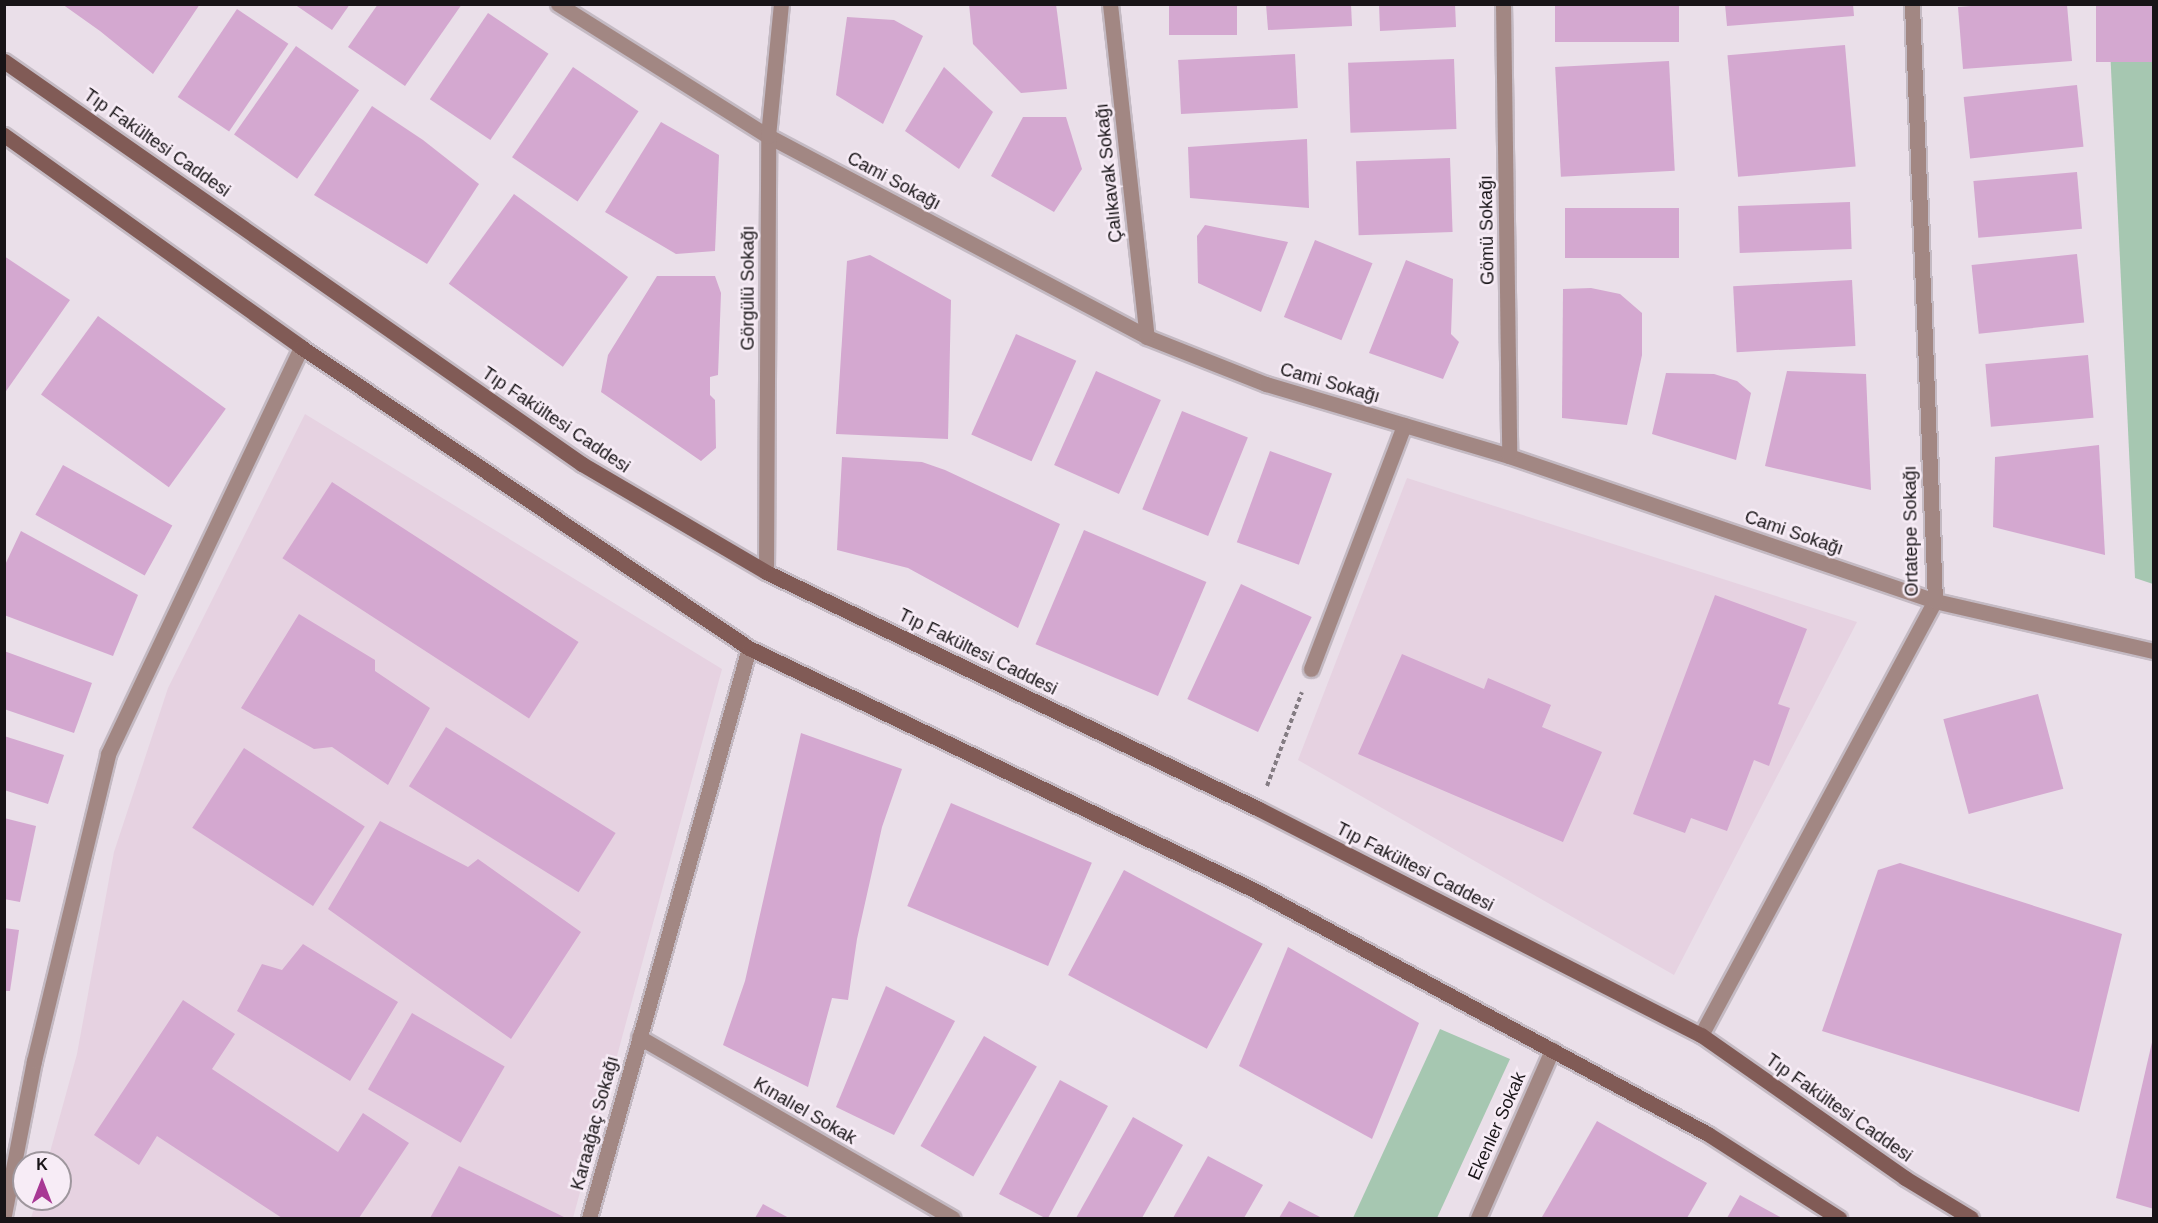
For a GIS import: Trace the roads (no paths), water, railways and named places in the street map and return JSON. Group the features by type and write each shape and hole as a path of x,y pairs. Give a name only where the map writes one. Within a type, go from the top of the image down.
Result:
{"main road":[{"name":"Tıp Fakültesi Caddesi","path":"4,61 582,464 766,572 1259,809 1701,1035 1905,1178 1971,1218"},
{"path":"4,135 302,347 749,648 1254,890 1708,1134 1839,1218"}],"street":[{"name":"Cami Sokağı","path":"558,4 768,136 1147,337 1266,384 1509,456 1935,601 2154,651"},
{"name":"Görgülü Sokağı","path":"766,572 768,136 781,4"},
{"name":"Çalıkavak Sokağı","path":"1110,4 1147,337"},
{"name":"Gömü Sokağı","path":"1503,4 1509,456"},
{"name":"Ortatepe Sokağı","path":"1701,1035 1935,601 1912,4"},
{"path":"4,1215 34,1060 108,754 302,347"},
{"path":"1311,669 1404,425"},
{"name":"Karaağaç Sokağı","path":"589,1218 749,648"},
{"name":"Kınalıel Sokak","path":"639,1037 952,1218"},
{"name":"Ekenler Sokak","path":"1478,1218 1552,1050"}]}
